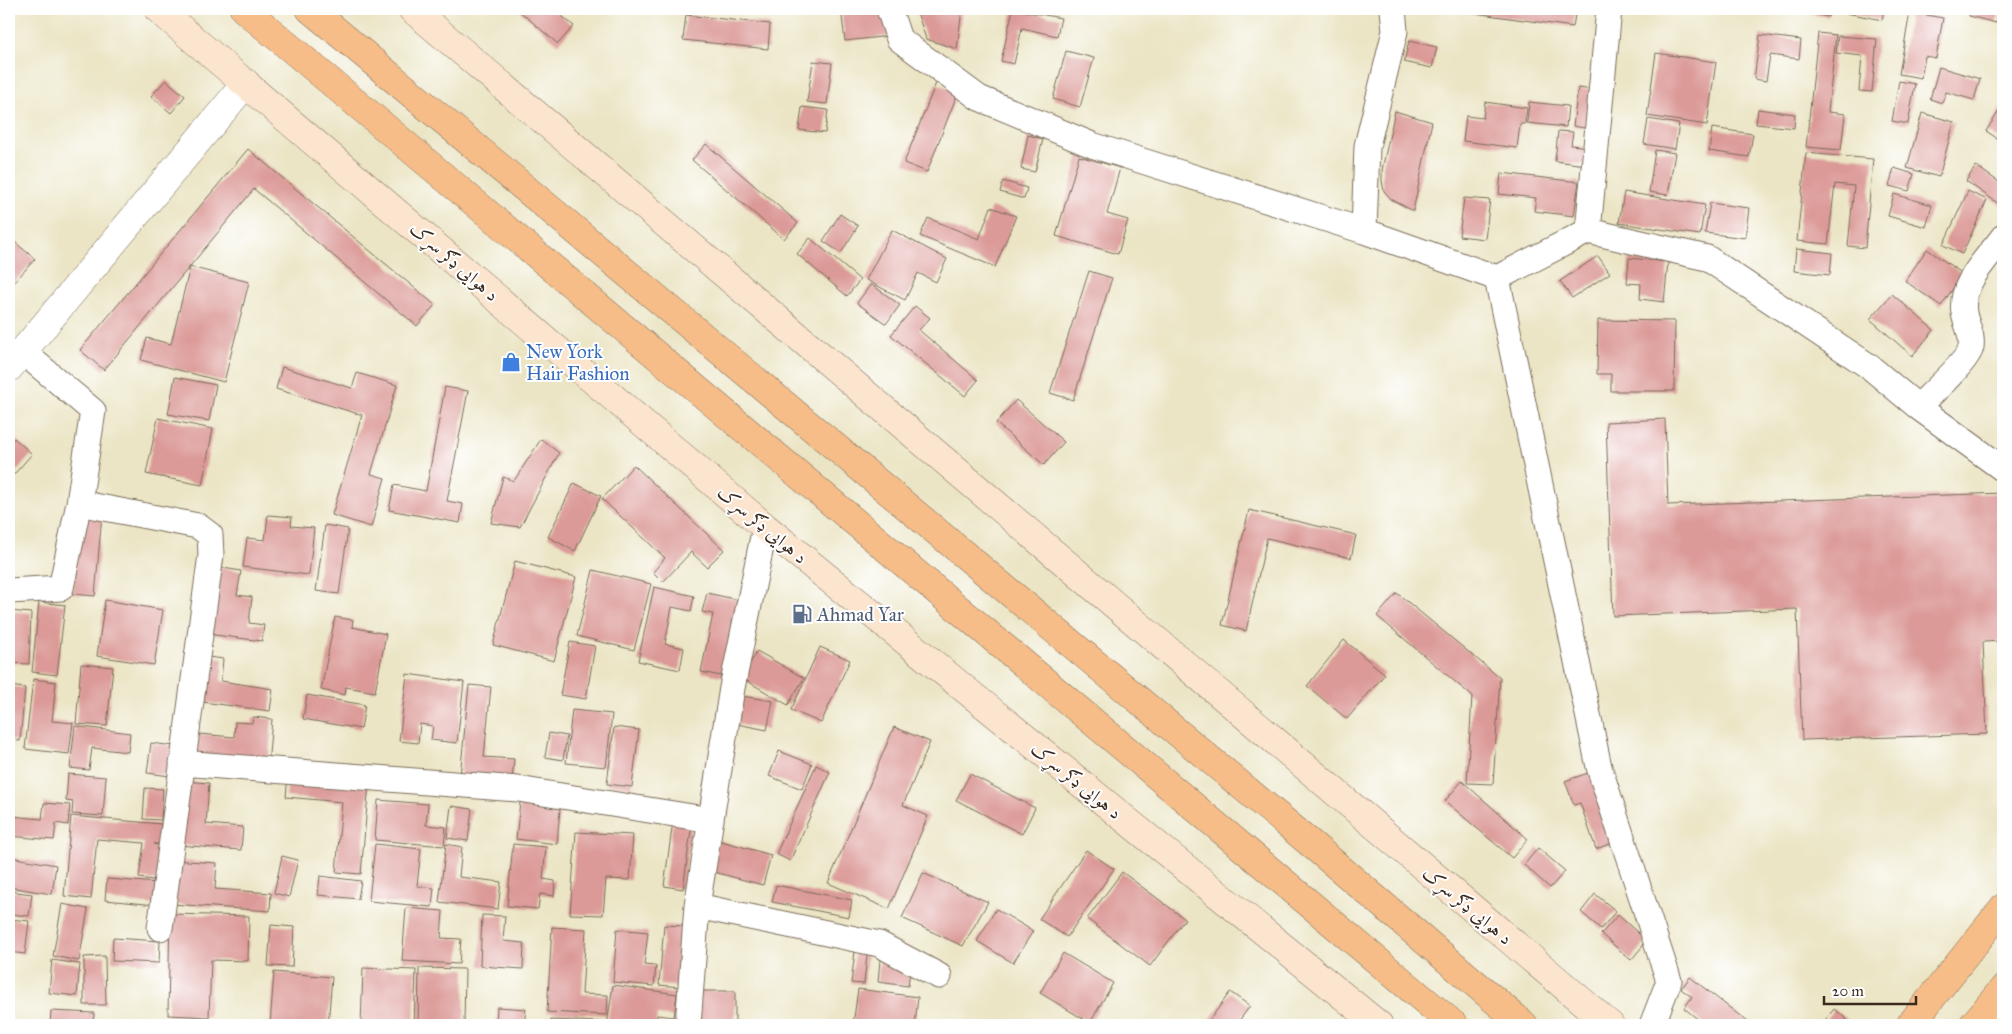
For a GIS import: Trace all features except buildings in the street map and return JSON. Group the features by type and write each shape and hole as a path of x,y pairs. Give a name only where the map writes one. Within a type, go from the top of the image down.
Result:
{"main road":[{"name":"د هوایی ډګر سړک","path":"158,9 765,527 1379,1025"},
{"path":"244,9 1454,1025"},
{"path":"310,9 1309,842 1524,1025"},
{"name":"د هوایی ډګر سړک","path":"412,9 1610,1025"},
{"path":"1910,1025 2003,908"},
{"path":"1974,1025 2003,989"}],"street":[{"path":"889,9 899,39 978,98 1092,146 1364,231 1497,278 1588,231 1706,258 1870,367 1918,408 2003,469"},
{"path":"1364,231 1367,146 1395,31 1393,9"},
{"path":"1588,231 1609,9"},
{"path":"9,592 61,588 79,503 93,410 16,360 246,83"},
{"path":"1918,408 1962,362 1971,348 1971,332 1964,313 1965,289 2003,237"},
{"path":"1497,278 1599,768 1669,980 1652,1025"},
{"path":"79,503 198,526 210,536 211,555 160,928"},
{"path":"688,1025 697,906 732,688 765,527"},
{"path":"182,763 518,789 711,820"},
{"path":"697,906 879,944 939,976"}],"place":[{"name":"New York Hair Fashion","path":"511,362"},
{"name":"Ahmad Yar","path":"802,614"}]}
